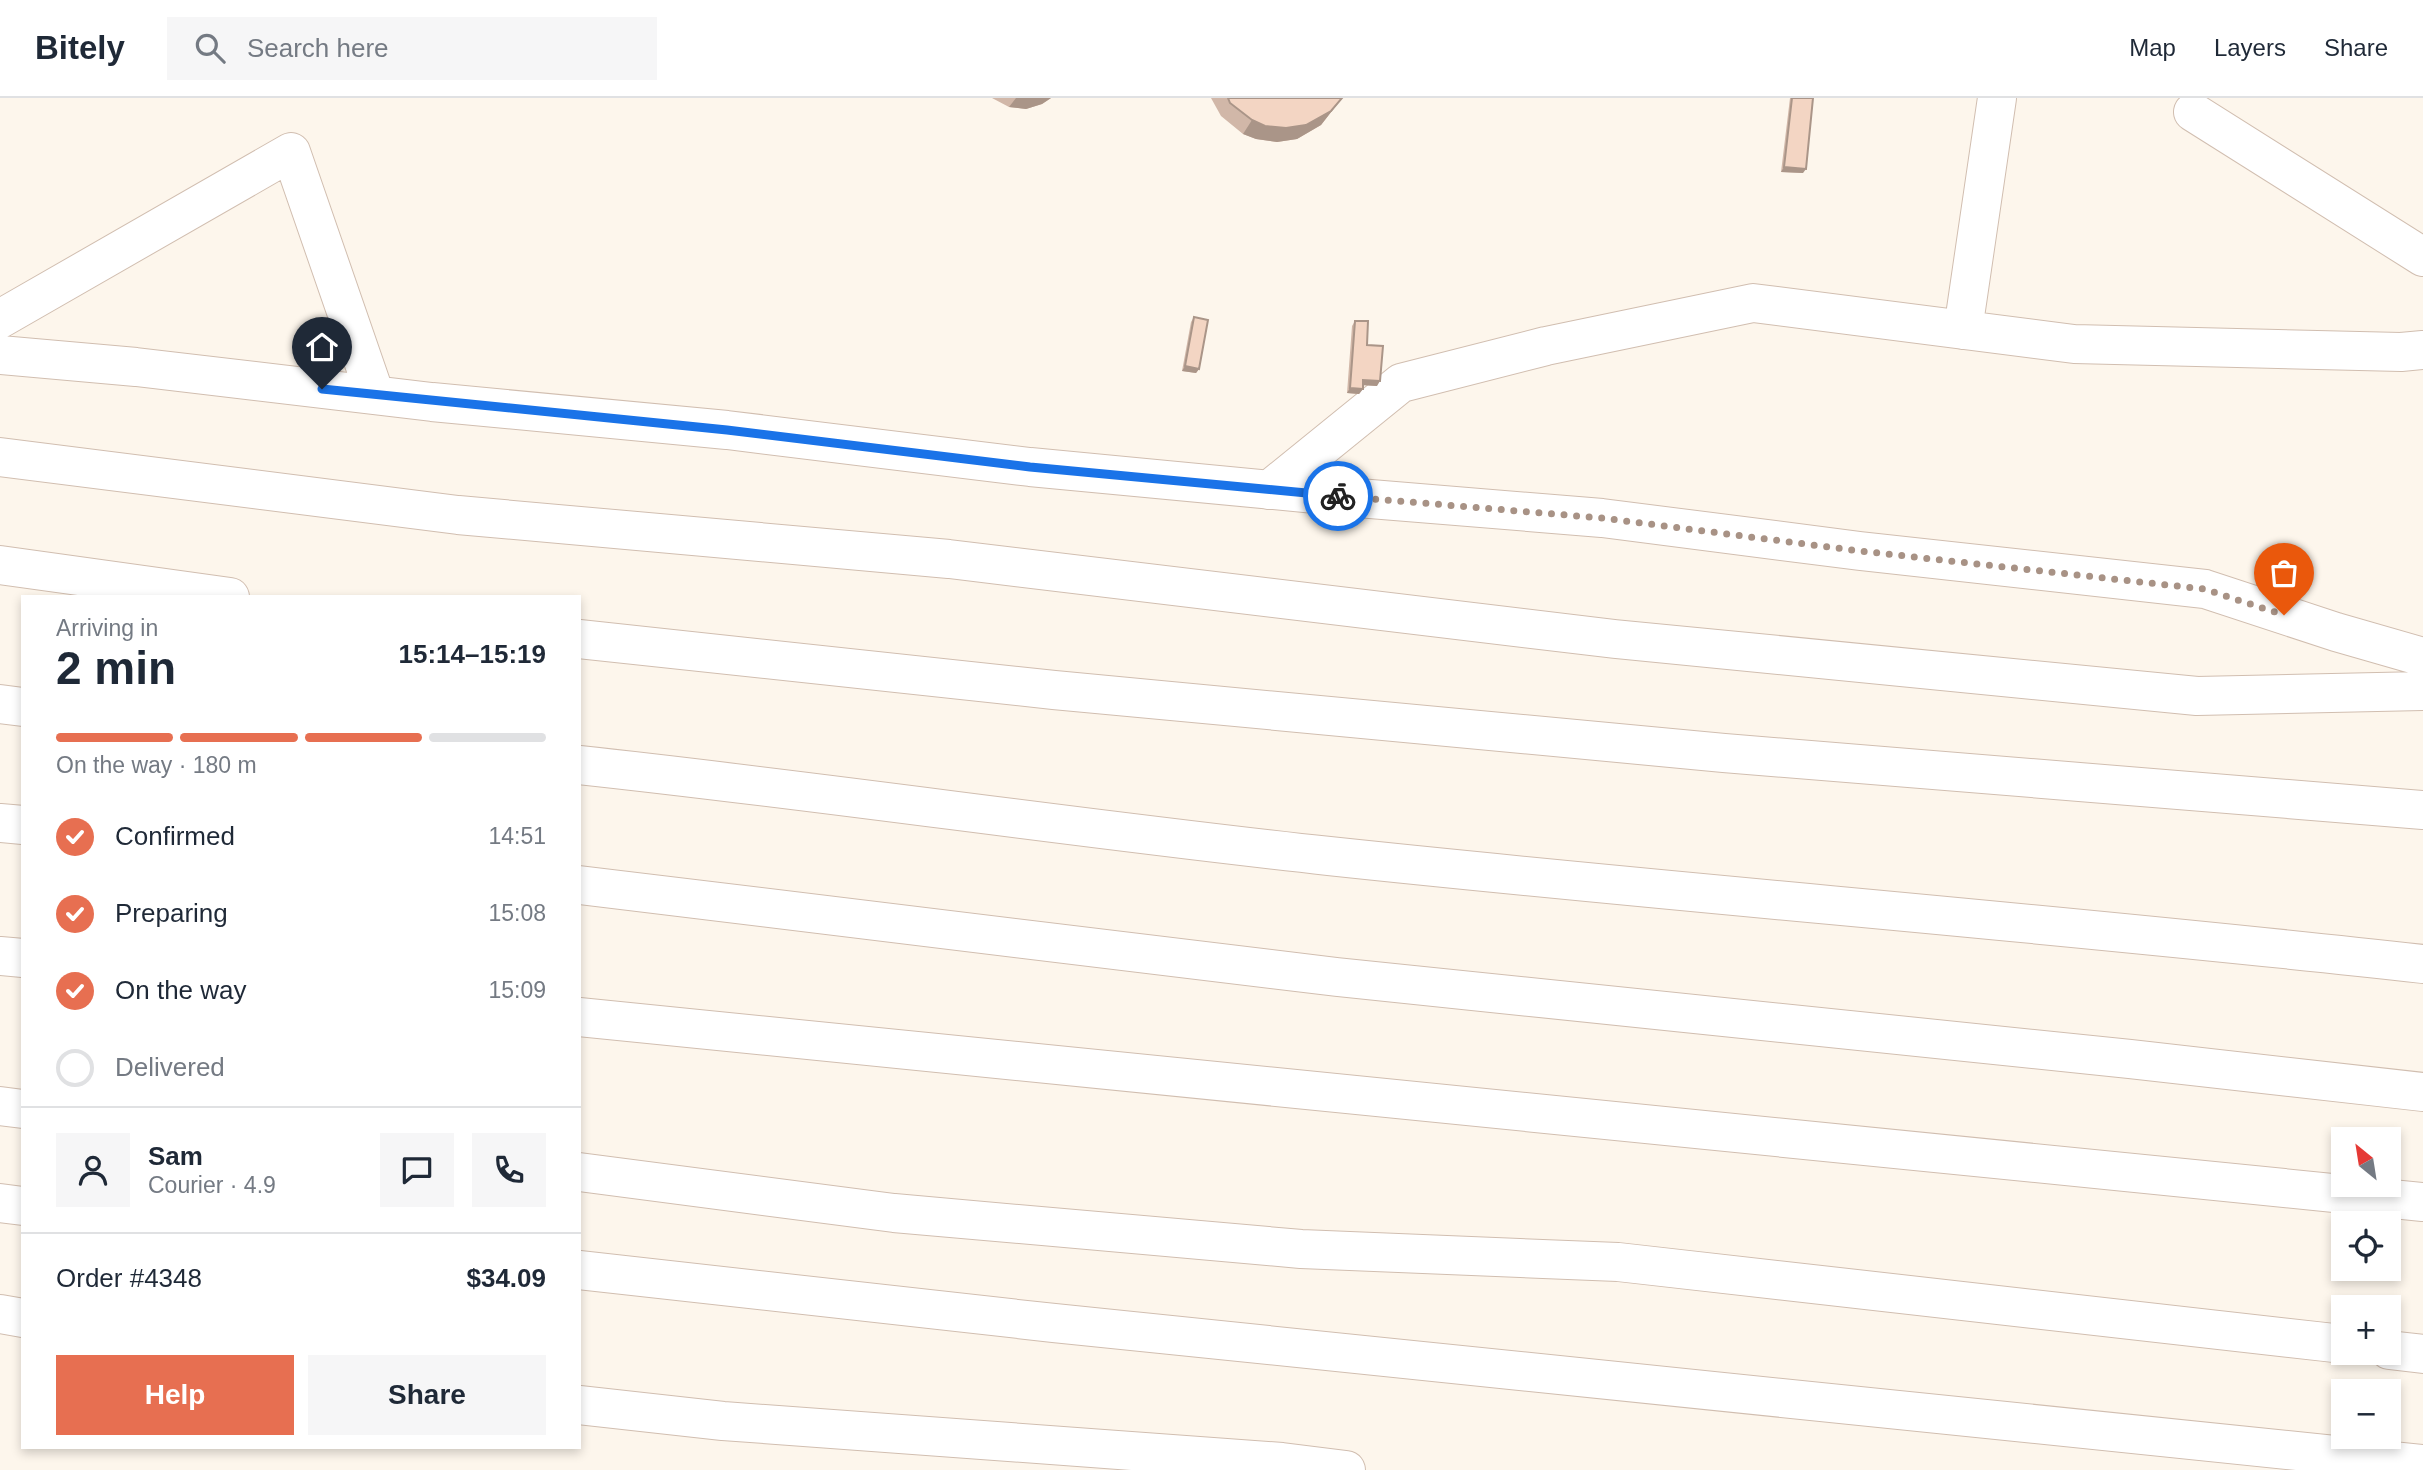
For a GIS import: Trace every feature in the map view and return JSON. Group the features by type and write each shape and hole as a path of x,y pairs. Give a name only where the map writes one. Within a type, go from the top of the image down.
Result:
{"lane":[{"path":"1963,330 1997,98"},
{"path":"2193,112 2423,257"},
{"path":"0,319 291,152 375,395"},
{"path":"1269,490 1401,383 1546,346 1753,303 2074,344 2401,352 2423,350"},
{"path":"0,355 727,430 1030,467 1602,518 1860,551 2204,589 2423,657"},
{"path":"0,457 458,514 949,559 1615,639 2197,696 2423,691"},
{"path":"0,565 216,595"},
{"path":"581,639 1068,691 1724,753 2423,810"},
{"path":"0,704 21,706"},
{"path":"581,765 740,782 1326,855 2423,964"},
{"path":"0,823 21,825"},
{"path":"581,885 1337,978 2130,1059 2423,1092"},
{"path":"0,956 21,958"},
{"path":"581,1017 2423,1202"},
{"path":"0,1106 21,1109"},
{"path":"581,1172 894,1213 1301,1250 1618,1262 2331,1343"},
{"path":"0,1203 21,1206"},
{"path":"581,1270 1082,1326 2423,1464"},
{"path":"0,1314 21,1318"},
{"path":"2401,1351 2423,1354"},
{"path":"581,1405 723,1421 1282,1462 1346,1470"}],"building":[{"path":"1228,98 1342,98 1331,111 1306,125 1286,128 1265,126 1252,120 1230,103"},
{"path":"1792,98 1813,98 1806,169 1784,167"},
{"path":"1194,317 1208,320 1199,369 1185,366"},
{"path":"1355,321 1368,321 1367,345 1383,346 1380,381 1363,380 1363,389 1350,388"}],"way so far":[{"path":"1338,496 1602,518 1860,551 2204,589 2284,615"}],"route":[{"path":"322,389 727,430 1030,467 1338,496"}]}
